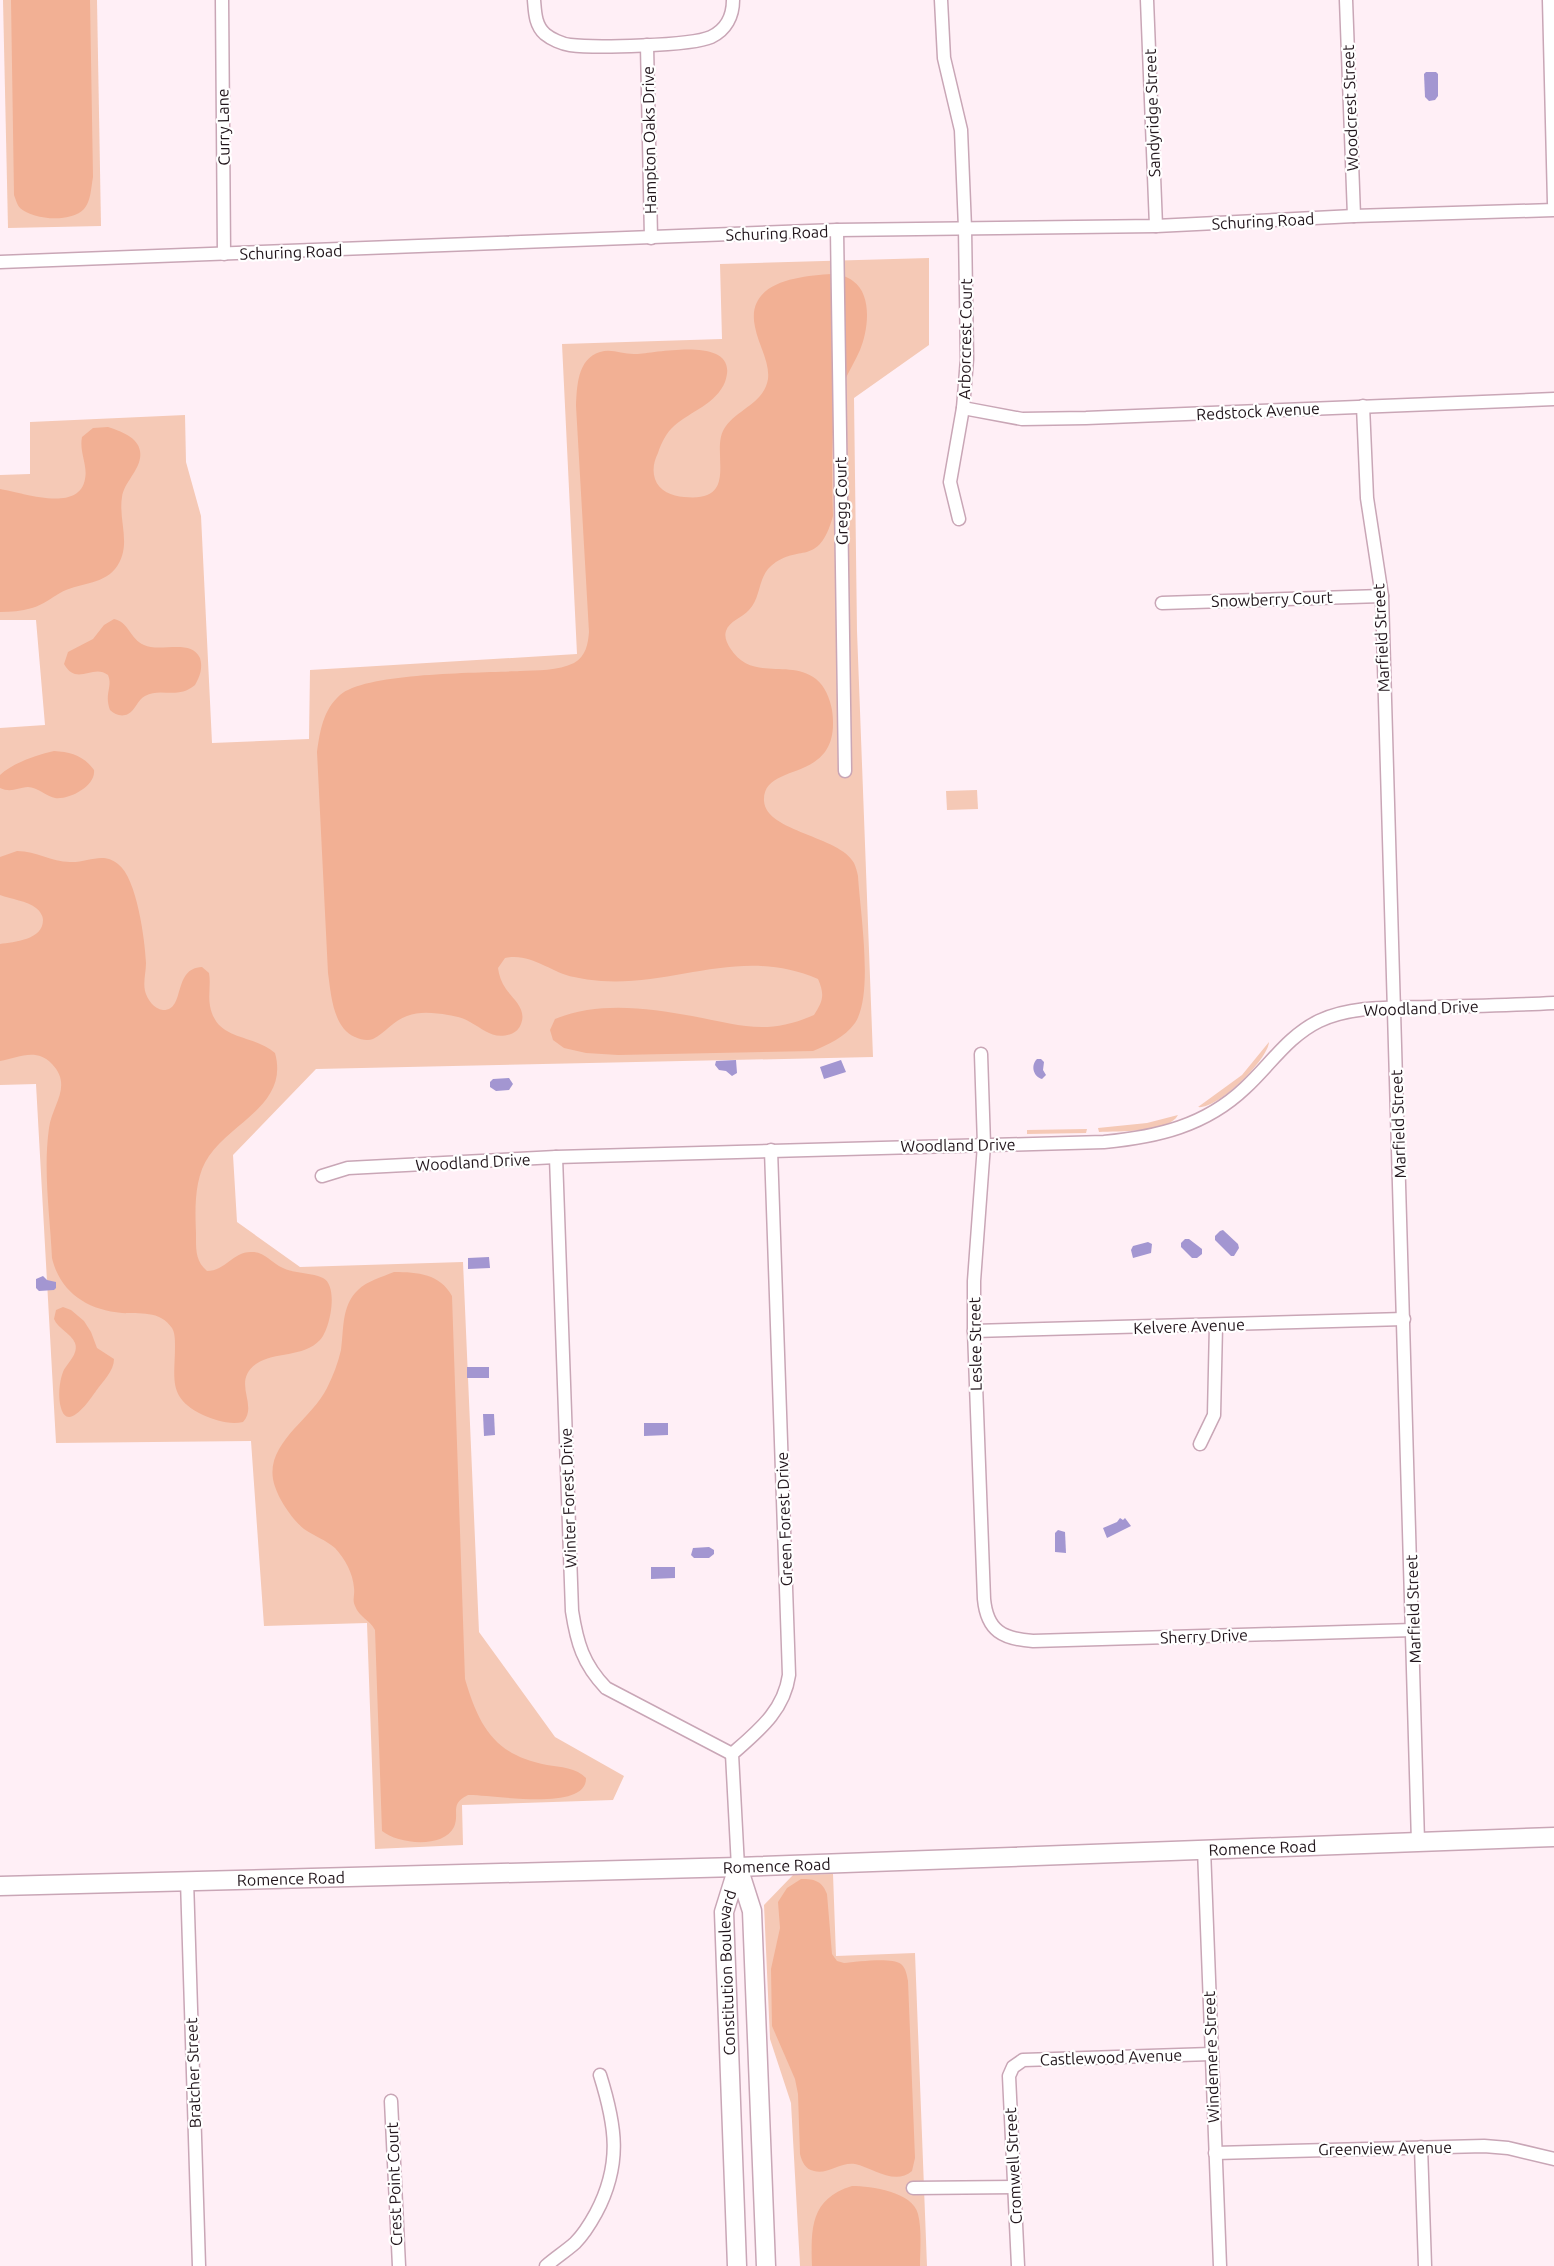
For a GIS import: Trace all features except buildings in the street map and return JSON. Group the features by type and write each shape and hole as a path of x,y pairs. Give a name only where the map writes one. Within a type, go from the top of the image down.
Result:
{"street":[{"name":"Curry Lane","path":"222,0 224,254"},
{"path":"534,0 535,16 544,33 565,44 647,45"},
{"name":"Hampton Oaks Drive","path":"651,238 647,45 702,40 712,36 726,25 732,16 733,0"},
{"name":"Arborcrest Court","path":"941,0 944,58 961,130 965,228 967,359 963,408 950,482 959,519"},
{"name":"Sandyridge Street","path":"1148,0 1156,226"},
{"name":"Woodcrest Street","path":"1346,0 1354,216"},
{"path":"1549,0 1554,203"},
{"name":"Schuring Road","path":"0,262 837,230 1156,226 1354,216 1554,210"},
{"name":"Gregg Court","path":"837,230 845,771"},
{"name":"Redstock Avenue","path":"963,408 1022,419 1554,399"},
{"name":"Marfield Street","path":"1363,406 1367,498 1382,596 1418,1842"},
{"name":"Snowberry Court","path":"1162,603 1382,596"},
{"name":"Woodland Drive","path":"322,1176 348,1168 556,1157 1104,1142 1158,1135 1183,1128 1223,1106 1245,1088 1281,1048 1317,1022 1335,1014 1394,1008 1554,1004"},
{"name":"Leslee Street","path":"981,1054 984,1145 974,1281 974,1331 984,1599 987,1617 998,1630"},
{"name":"Green Forest Drive","path":"732,1754 767,1723 784,1696 789,1675 771,1150"},
{"name":"Winter Forest Drive","path":"556,1157 572,1611 576,1639 591,1671 606,1688 732,1754"},
{"name":"Kelvere Avenue","path":"974,1331 1404,1319"},
{"path":"1200,1444 1214,1415 1216,1325"},
{"name":"Sherry Drive","path":"998,1630 1008,1638 1033,1641 1413,1630"},
{"path":"732,1754 738,1867"},
{"name":"Romence Road","path":"0,1886 738,1867 1554,1837"},
{"name":"Windemere Street","path":"1204,1849 1220,2266"},
{"name":"Constitution Boulevard","path":"737,2266 724,1912 738,1867"},
{"name":"Constitution Boulevard","path":"738,1867 752,1911 766,2266"},
{"name":"Bratcher Street","path":"187,1880 199,2266"},
{"name":"Castlewood Avenue","path":"1013,2067 1023,2060 1211,2054"},
{"name":"Cromwell Street","path":"1013,2067 1009,2076 1018,2266"},
{"path":"546,2266 575,2243 588,2227 612,2177 614,2139 608,2102 600,2075"},
{"name":"Crest Point Court","path":"391,2101 399,2266"},
{"path":"1420,2147 1425,2266"},
{"name":"Greenview Avenue","path":"1215,2153 1500,2147 1554,2159"},
{"path":"913,2188 1015,2187"}],"shaded area":[{"path":"3,0 97,0 101,226 8,228"},
{"path":"11,0 90,0 93,177 86,206 70,216 52,218 26,212 17,204 14,195"},
{"path":"1426,72 1438,74 1438,96 1435,100 1429,101 1425,97 1424,74"},
{"path":"929,258 929,345 854,398 857,631 873,1057 316,1069 233,1155 237,1222 300,1267 463,1262 479,1632 555,1737 624,1776 613,1800 462,1805 463,1845 375,1849 367,1623 264,1626 251,1441 56,1443 36,1084 0,1085 0,728 45,725 36,620 0,620 0,475 30,474 30,422 185,415 186,462 201,516 212,743 309,739 310,670 577,654 562,344 722,339 720,264"},
{"path":"832,274 848,278 859,287 864,295 867,314 863,342 842,387 835,410 832,449 833,516 821,543 814,549 781,559 771,566 764,576 753,605 730,625 725,635 730,648 739,659 759,668 805,673 819,682 830,702 832,734 826,751 815,762 775,780 767,788 764,801 768,811 777,820 834,846 846,854 855,865 858,876 865,973 861,1010 855,1023 841,1037 813,1051 618,1055 586,1053 564,1048 553,1040 550,1030 555,1019 588,1010 623,1008 675,1013 739,1025 767,1027 814,1015 821,1002 822,989 818,979 790,970 762,966 736,966 629,981 601,981 565,975 531,960 514,957 505,958 498,968 503,984 521,1009 520,1026 513,1033 505,1036 494,1035 462,1018 417,1013 402,1018 371,1040 360,1039 348,1033 334,1010 328,973 317,752 321,729 330,707 340,695 354,687 374,682 453,673 547,670 568,666 578,660 586,649 589,632 576,406 583,367 592,356 609,351 636,354 695,350 710,352 721,357 727,367 725,382 721,390 709,402 671,428 655,459 654,466 655,479 663,490 684,497 702,497 712,492 718,484 721,439 724,429 761,395 768,379 767,366 755,327 754,312 758,300 778,284 805,277"},
{"path":"108,427 132,438 140,451 139,463 123,491 121,506 124,543 123,552 115,569 103,578 60,593 36,607 0,612 0,489 48,498 72,496 80,490 85,479 82,437 93,428"},
{"path":"114,619 123,623 144,645 158,648 183,647 196,652 201,665 200,675 195,685 182,692 145,696 126,715 112,712 108,704 110,683 108,675 97,671 74,674 64,664 68,652 93,639 104,625"},
{"path":"54,751 77,756 86,761 94,770 91,781 80,791 67,797 55,798 31,787 11,790 0,788 0,775 5,771 25,760"},
{"path":"977,790 978,809 947,810 946,791"},
{"path":"17,851 63,862 107,858 118,864 125,871 139,910 146,963 144,988 151,1003 163,1010 170,1008 175,1004 186,974 202,967 209,973 210,1006 220,1026 236,1036 256,1042 275,1053 277,1071 274,1086 267,1099 219,1144 209,1156 200,1174 196,1204 197,1254 200,1263 207,1271 219,1268 245,1253 257,1252 288,1270 323,1278 328,1283 332,1298 330,1318 320,1340 306,1350 264,1360 249,1371 245,1386 248,1408 243,1422 212,1419 191,1409 183,1402 178,1394 174,1378 174,1332 167,1322 162,1318 142,1313 122,1313 97,1308 68,1290 56,1270 52,1258 47,1144 51,1120 60,1096 61,1080 52,1064 40,1056 27,1055 0,1061 0,944 33,936 42,927 43,920 40,912 32,906 0,895 0,857"},
{"path":"1269,1042 1260,1060 1240,1082 1217,1101 1198,1107 1242,1075"},
{"path":"1037,1059 1044,1062 1043,1070 1046,1075 1042,1079 1034,1071"},
{"path":"736,1060 737,1073 732,1076 726,1071 719,1070 715,1065 716,1061"},
{"path":"841,1060 846,1072 824,1079 820,1067"},
{"path":"509,1078 513,1084 509,1090 496,1091 490,1087 493,1079"},
{"path":"1178,1115 1173,1121 1154,1128 1099,1132 1098,1128 1147,1123"},
{"path":"1087,1129 1086,1133 1027,1134 1027,1130"},
{"path":"1223,1230 1238,1244 1239,1248 1234,1256 1231,1256 1215,1240 1215,1236"},
{"path":"1185,1239 1189,1239 1202,1249 1202,1254 1197,1258 1192,1258 1181,1247"},
{"path":"1148,1242 1152,1244 1151,1253 1133,1258 1131,1250 1133,1246"},
{"path":"489,1257 490,1268 468,1269 468,1258"},
{"path":"394,1272 428,1276 441,1283 452,1296 465,1679 470,1696 483,1724 501,1746 529,1760 573,1770 586,1778 582,1789 571,1795 555,1798 468,1795 462,1798 457,1805 456,1822 448,1834 440,1839 420,1842 398,1839 382,1831 375,1630 355,1606 352,1577 342,1557 335,1548 304,1529 294,1519 281,1499 273,1479 273,1466 283,1442 320,1399 331,1379 341,1350 346,1311 353,1296 366,1284"},
{"path":"43,1276 47,1280 56,1282 54,1290 39,1291 36,1288 36,1279"},
{"path":"63,1307 71,1310 84,1321 97,1348 114,1359 110,1372 89,1400 79,1412 69,1417 64,1415 61,1408 60,1385 63,1372 74,1355 76,1347 73,1340 54,1319 56,1310"},
{"path":"467,1367 489,1367 489,1378 467,1378"},
{"path":"483,1414 494,1414 495,1435 484,1436"},
{"path":"644,1423 668,1423 668,1435 644,1436"},
{"path":"1120,1518 1123,1520 1125,1518 1131,1526 1107,1538 1103,1528 1117,1522"},
{"path":"1058,1530 1065,1532 1066,1553 1055,1552 1055,1533"},
{"path":"709,1547 714,1550 714,1554 709,1558 694,1558 691,1555 693,1548"},
{"path":"651,1567 675,1567 675,1578 651,1579"},
{"path":"833,1874 836,1956 915,1953 927,2266 800,2266 791,2103 770,2039 764,1905 793,1875"},
{"path":"801,1879 817,1882 823,1886 827,1894 832,1954 837,1961 844,1963 890,1961 901,1964 906,1972 915,2158 912,2171 905,2175 898,2177 884,2175 855,2164 819,2172 808,2169 802,2160 795,2079 772,2026 771,1969 780,1928 778,1902 787,1888"},
{"path":"852,2186 870,2187 900,2195 915,2206 920,2227 920,2266 812,2266 813,2227 821,2207 838,2192"}]}
